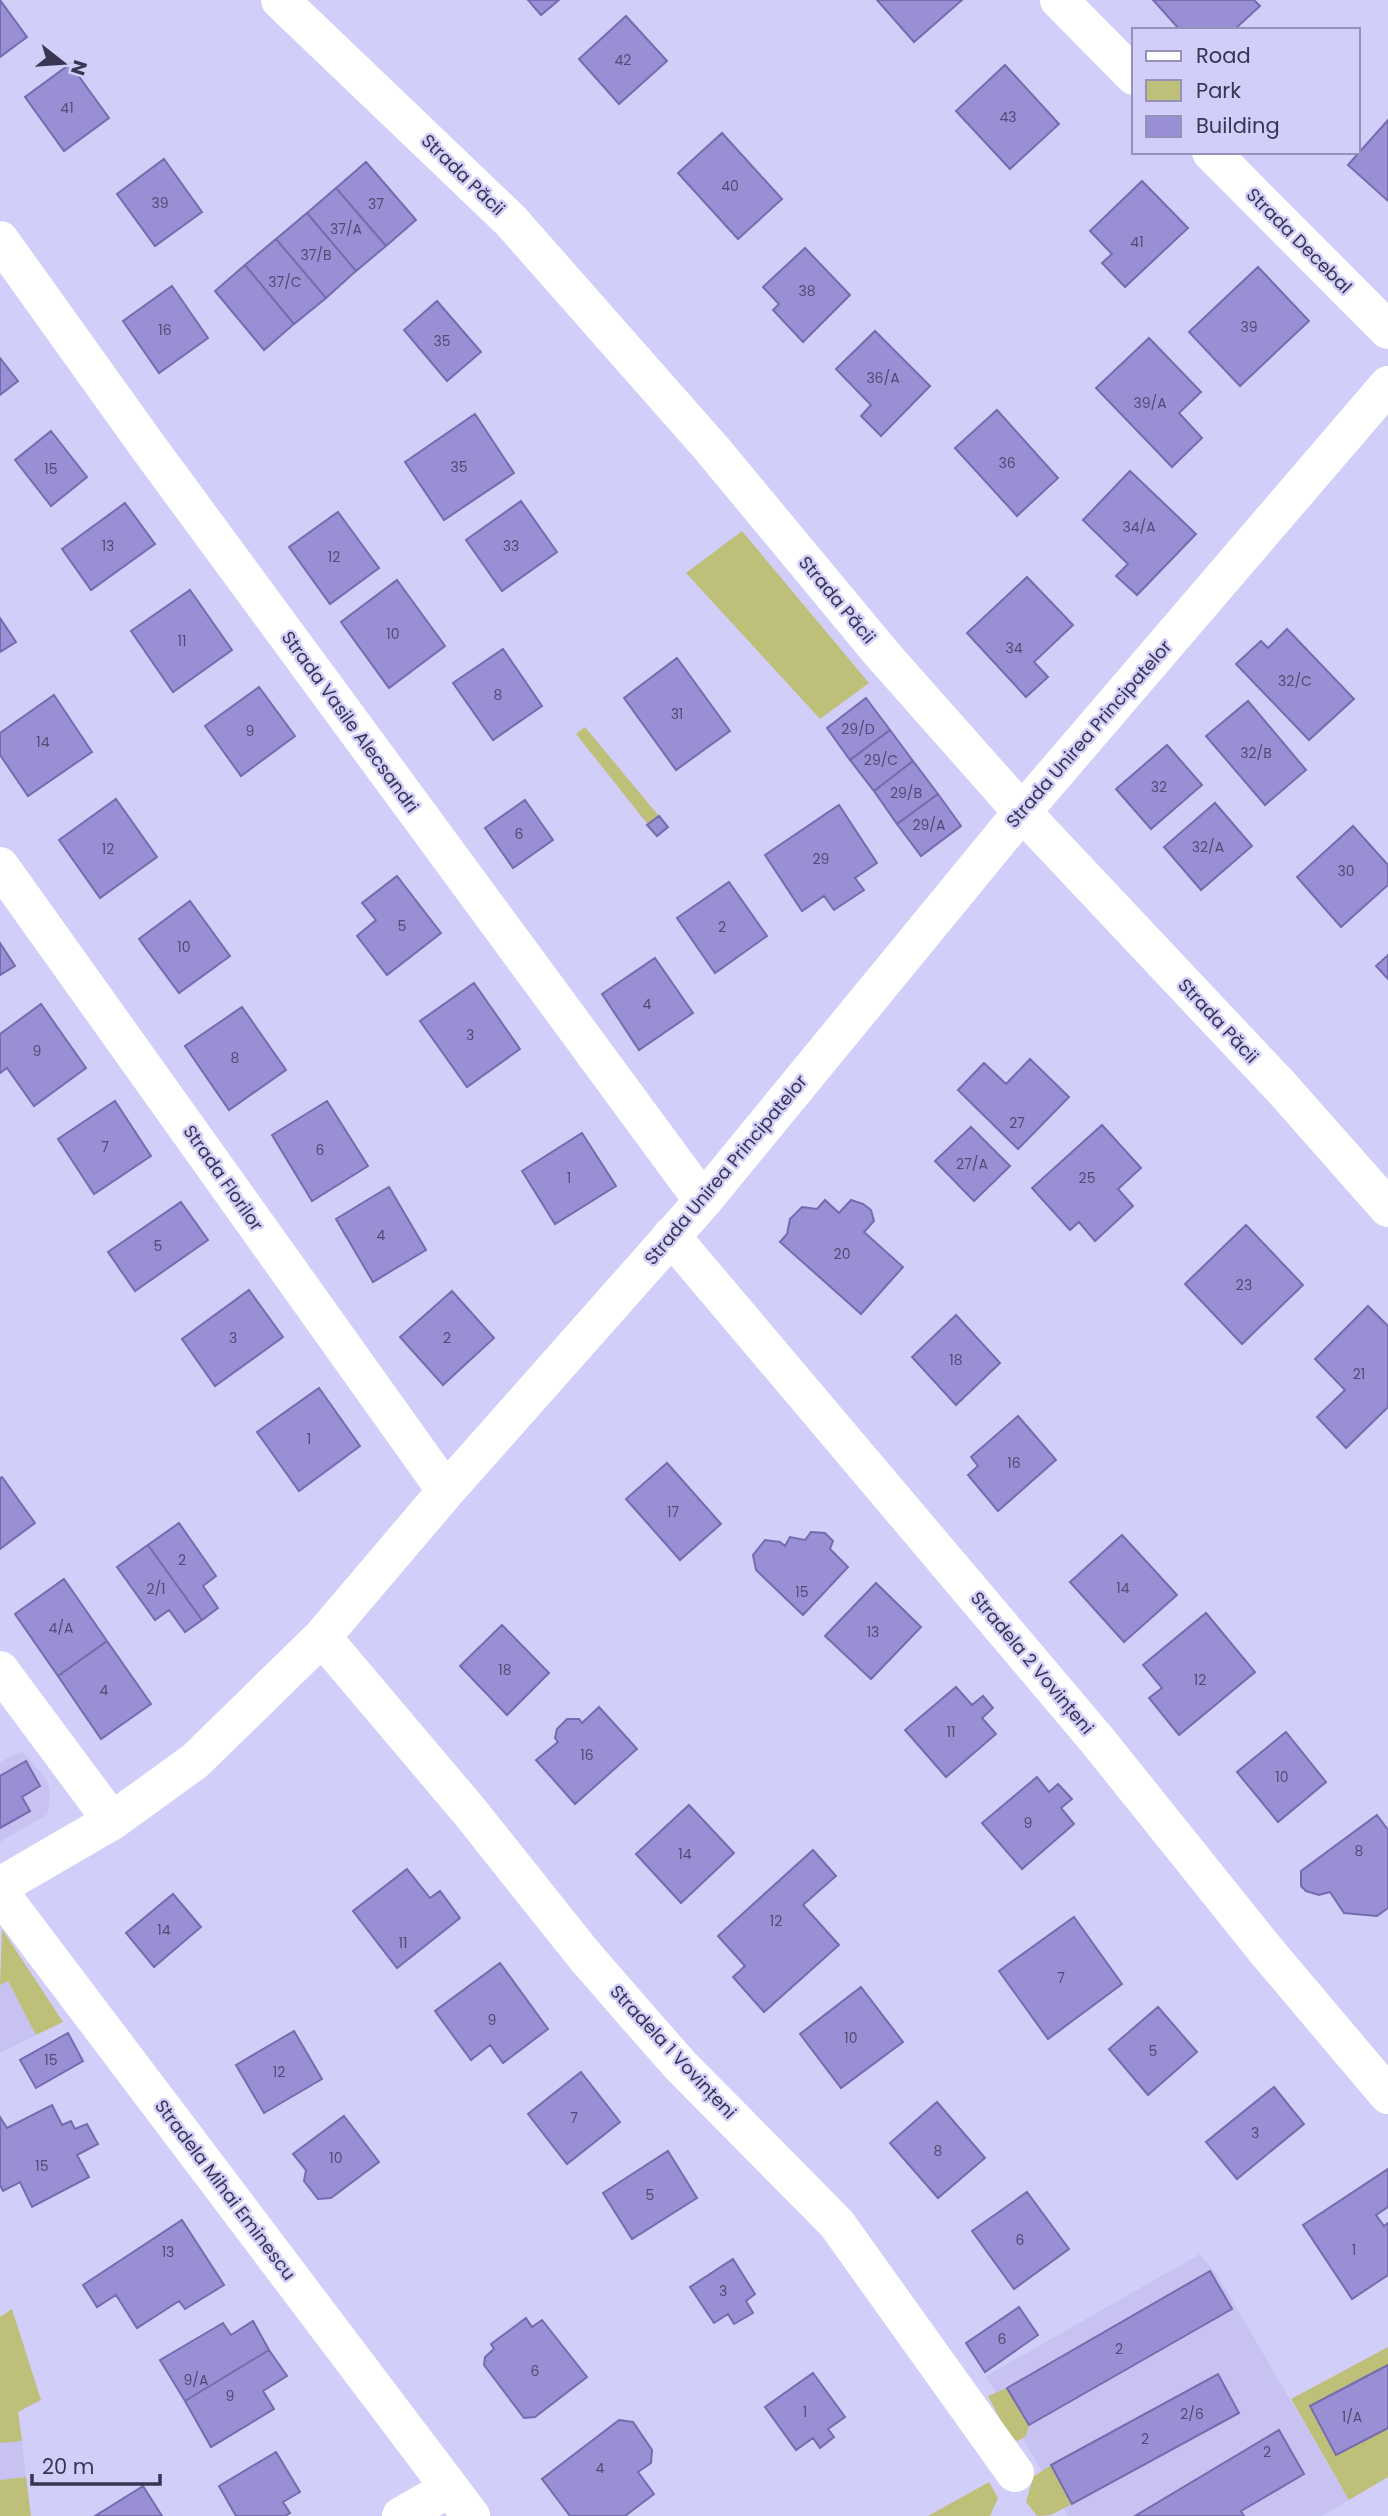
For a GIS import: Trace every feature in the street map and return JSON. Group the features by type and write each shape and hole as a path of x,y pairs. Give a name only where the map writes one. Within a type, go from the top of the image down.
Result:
{"street":[{"name":"Strada Păcii","path":"280,0 511,221 712,449 882,654 1022,812 1282,1088 1388,1208"},
{"path":"1059,0 1132,74"},
{"name":"Strada Decebal","path":"1213,154 1388,330"},
{"name":"Strada Vasile Alecsandri","path":"0,240 146,444 703,1201"},
{"name":"Strada Unirea Principatelor","path":"0,1886 111,1821 195,1761 322,1637 446,1491 703,1201 1022,812 1388,386"},
{"name":"Strada Florilor","path":"0,866 446,1491"},
{"name":"Stradela 2 Vovințeni","path":"671,1236 1097,1740 1268,1953 1388,2095"},
{"name":"Stradela 1 Vovințeni","path":"322,1637 636,2015 680,2065 836,2224 1015,2473"},
{"path":"0,1670 111,1821"},
{"name":"Stradela Mihai Eminescu","path":"0,1893 461,2502 401,2516"}],"shaded area":[{"path":"22,1751 47,1780 50,1793 48,1814 0,1842 0,1762"},
{"path":"8,1981 36,2035 0,2053 0,1985"},
{"path":"1200,2254 1217,2275 1349,2500 1322,2516 1068,2516 986,2376"},
{"path":"12,2309 41,2400 18,2412 31,2516 0,2516 0,2317"}],"green space":[{"path":"742,531 869,683 820,719 686,573"},
{"path":"585,727 668,827 657,836 576,734"},
{"path":"2,1929 63,2022 36,2035 8,1981 0,1985"},
{"path":"12,2309 41,2400 18,2412 22,2441 0,2443 0,2317"},
{"path":"1388,2347 1388,2477 1349,2500 1291,2399"},
{"path":"1007,2388 1029,2425 1026,2436 1018,2441 1010,2439 988,2396"},
{"path":"1051,2465 1072,2504 1051,2515 1037,2516 1026,2502 1033,2477"},
{"path":"26,2477 31,2516 0,2516 0,2480"},
{"path":"989,2482 998,2498 990,2516 928,2516"}],"building":[{"path":"0,0 27,37 0,57"},
{"path":"528,0 559,0 541,15"},
{"path":"877,0 962,0 914,42"},
{"path":"1153,0 1254,0 1260,6 1236,28 1178,28"},
{"path":"626,16 667,61 619,104 579,59"},
{"path":"70,64 109,118 64,151 25,97"},
{"path":"1005,65 1059,124 1010,169 956,111"},
{"path":"1388,120 1388,201 1348,165"},
{"path":"722,133 782,199 738,239 678,173"},
{"path":"164,159 202,212 155,246 117,194"},
{"path":"366,162 416,220 386,246 336,188"},
{"path":"1142,181 1188,228 1125,287 1102,263 1112,254 1090,231"},
{"path":"336,188 386,246 356,271 307,213"},
{"path":"307,213 356,271 326,298 276,239"},
{"path":"276,239 326,298 294,324 245,265"},
{"path":"805,248 850,295 803,342 773,310 779,304 763,287"},
{"path":"245,265 294,324 264,350 215,291"},
{"path":"1258,267 1309,321 1240,386 1189,332"},
{"path":"172,286 208,338 159,373 123,321"},
{"path":"437,301 481,352 447,381 404,330"},
{"path":"875,331 930,386 881,436 861,416 871,405 836,369"},
{"path":"1149,338 1201,392 1179,413 1202,438 1172,467 1096,388"},
{"path":"0,358 18,381 0,395"},
{"path":"997,410 1058,478 1017,516 955,448"},
{"path":"475,414 514,473 444,520 405,462"},
{"path":"51,431 87,477 51,506 15,460"},
{"path":"1130,471 1196,534 1137,595 1116,576 1128,564 1083,520"},
{"path":"521,501 557,552 502,591 466,540"},
{"path":"125,503 155,544 91,590 62,549"},
{"path":"338,512 379,568 330,604 289,547"},
{"path":"1027,577 1073,625 1034,662 1048,677 1026,697 967,633"},
{"path":"397,580 445,646 389,688 341,622"},
{"path":"190,590 232,650 173,692 131,631"},
{"path":"0,618 16,642 0,652"},
{"path":"1287,629 1354,699 1309,740 1236,664 1261,641 1268,648"},
{"path":"503,649 542,706 493,740 453,683"},
{"path":"677,658 730,731 676,770 624,698"},
{"path":"259,687 295,736 241,776 205,726"},
{"path":"54,695 92,752 28,796 0,755 0,733"},
{"path":"866,698 890,730 850,760 827,728"},
{"path":"1248,701 1306,770 1265,805 1206,736"},
{"path":"890,730 913,761 874,791 850,760"},
{"path":"1167,745 1202,785 1151,829 1116,789"},
{"path":"913,761 938,794 897,824 874,791"},
{"path":"938,794 961,826 921,856 897,824"},
{"path":"116,799 157,857 100,898 59,840"},
{"path":"525,800 553,840 513,868 485,828"},
{"path":"1215,803 1252,846 1201,890 1164,847"},
{"path":"839,805 877,863 855,878 864,890 834,910 824,896 802,911 765,855"},
{"path":"659,816 668,827 657,836 647,825"},
{"path":"1353,826 1388,865 1388,885 1341,927 1297,877"},
{"path":"397,876 441,933 387,975 357,936 376,920 362,903"},
{"path":"729,882 767,936 715,973 677,918"},
{"path":"190,901 230,956 179,993 139,939"},
{"path":"0,943 15,966 0,975"},
{"path":"1388,955 1388,979 1376,966"},
{"path":"655,958 693,1013 639,1050 602,994"},
{"path":"474,983 520,1049 467,1087 420,1021"},
{"path":"41,1004 86,1068 34,1106 7,1068 0,1073 0,1034"},
{"path":"242,1007 286,1070 229,1110 185,1046"},
{"path":"1030,1059 1069,1097 1018,1149 958,1090 984,1063 1006,1084"},
{"path":"115,1101 151,1156 94,1194 58,1139"},
{"path":"327,1101 368,1166 312,1201 272,1135"},
{"path":"1102,1125 1141,1168 1118,1189 1133,1206 1095,1241 1079,1222 1070,1230 1032,1188"},
{"path":"971,1127 1010,1166 974,1201 935,1161"},
{"path":"582,1133 616,1186 555,1224 522,1171"},
{"path":"389,1187 426,1250 373,1282 336,1219"},
{"path":"825,1200 839,1213 851,1200 871,1210 874,1221 864,1232 903,1267 861,1314 780,1242 787,1234 790,1219 802,1207 817,1209"},
{"path":"181,1202 208,1240 135,1291 108,1252"},
{"path":"1246,1225 1303,1285 1242,1344 1185,1284"},
{"path":"249,1290 283,1337 215,1386 182,1339"},
{"path":"452,1291 494,1338 443,1385 400,1337"},
{"path":"1368,1306 1388,1326 1388,1407 1346,1448 1317,1417 1345,1390 1315,1359"},
{"path":"956,1315 1000,1363 956,1405 912,1357"},
{"path":"319,1388 360,1446 299,1491 257,1432"},
{"path":"1018,1416 1056,1460 998,1511 968,1475 978,1466 971,1457"},
{"path":"667,1463 721,1524 680,1560 626,1499"},
{"path":"2,1477 35,1523 0,1549 0,1478"},
{"path":"179,1523 216,1576 203,1586 218,1608 202,1620 148,1545"},
{"path":"811,1532 825,1533 833,1541 830,1549 848,1567 803,1615 756,1570 753,1555 765,1540 780,1542 785,1546 790,1537 805,1540"},
{"path":"1122,1535 1177,1595 1124,1642 1070,1582"},
{"path":"148,1545 202,1620 185,1632 169,1610 155,1620 117,1567"},
{"path":"64,1579 107,1641 58,1676 15,1614"},
{"path":"876,1583 921,1627 871,1679 825,1636"},
{"path":"1206,1613 1255,1672 1179,1735 1149,1698 1162,1688 1143,1665"},
{"path":"502,1625 549,1673 507,1715 460,1666"},
{"path":"107,1641 151,1704 101,1739 58,1676"},
{"path":"956,1687 972,1705 983,1696 993,1708 982,1718 996,1734 946,1777 905,1730"},
{"path":"599,1707 637,1749 575,1804 536,1760 558,1742 555,1738 557,1729 567,1719 579,1719 582,1723"},
{"path":"1286,1732 1326,1782 1278,1822 1237,1772"},
{"path":"26,1761 40,1786 22,1797 30,1811 0,1828 0,1776"},
{"path":"1037,1777 1049,1792 1058,1784 1072,1799 1061,1808 1074,1824 1022,1869 982,1823"},
{"path":"689,1805 734,1853 681,1903 636,1854"},
{"path":"1377,1815 1388,1830 1388,1908 1377,1916 1344,1913 1330,1892 1319,1895 1306,1891 1301,1886 1301,1871"},
{"path":"813,1850 836,1876 803,1905 839,1945 764,2012 733,1977 745,1966 718,1936"},
{"path":"407,1869 430,1898 440,1891 460,1918 397,1968 353,1911"},
{"path":"173,1894 201,1927 154,1967 126,1933"},
{"path":"1074,1917 1122,1984 1048,2039 999,1971"},
{"path":"500,1963 548,2029 503,2063 490,2045 471,2060 435,2011"},
{"path":"861,1987 903,2042 841,2088 800,2034"},
{"path":"1158,2007 1197,2052 1148,2095 1109,2049"},
{"path":"294,2031 322,2079 264,2113 236,2065"},
{"path":"68,2033 83,2061 36,2088 20,2060"},
{"path":"581,2072 620,2122 567,2164 528,2114"},
{"path":"1274,2087 1304,2124 1237,2179 1206,2142"},
{"path":"937,2102 985,2158 938,2198 890,2143"},
{"path":"52,2105 62,2125 71,2121 75,2129 87,2124 98,2144 77,2155 89,2177 32,2207 20,2182 3,2191 0,2185 0,2117 7,2128"},
{"path":"344,2116 379,2162 331,2198 318,2199 304,2181 306,2170 293,2154"},
{"path":"668,2151 697,2198 632,2239 603,2193"},
{"path":"1388,2169 1388,2207 1376,2215 1384,2226 1388,2223 1388,2275 1352,2299 1303,2225"},
{"path":"1027,2192 1069,2249 1014,2289 972,2231"},
{"path":"182,2220 224,2285 185,2309 179,2301 137,2328 116,2295 97,2307 83,2285"},
{"path":"733,2259 755,2294 746,2301 753,2313 734,2324 728,2314 714,2323 690,2287"},
{"path":"1210,2271 1232,2309 1029,2425 1007,2388"},
{"path":"1019,2307 1038,2335 985,2372 966,2343"},
{"path":"526,2318 532,2327 542,2320 587,2377 535,2417 524,2418 484,2365 485,2357 494,2349 491,2344"},
{"path":"253,2321 269,2350 185,2401 160,2360 223,2323 231,2335"},
{"path":"269,2350 287,2376 263,2391 274,2409 211,2447 185,2401"},
{"path":"1388,2365 1388,2428 1336,2455 1310,2406"},
{"path":"813,2373 845,2417 828,2429 834,2437 820,2448 813,2438 796,2450 765,2407"},
{"path":"1218,2374 1239,2413 1072,2504 1051,2465"},
{"path":"619,2420 633,2422 652,2450 651,2463 638,2472 654,2494 625,2516 570,2516 542,2479"},
{"path":"1279,2430 1304,2474 1241,2511 1244,2516 1135,2516"},
{"path":"276,2452 300,2492 283,2502 290,2513 285,2516 236,2516 219,2486"},
{"path":"143,2486 162,2516 95,2516"}]}
